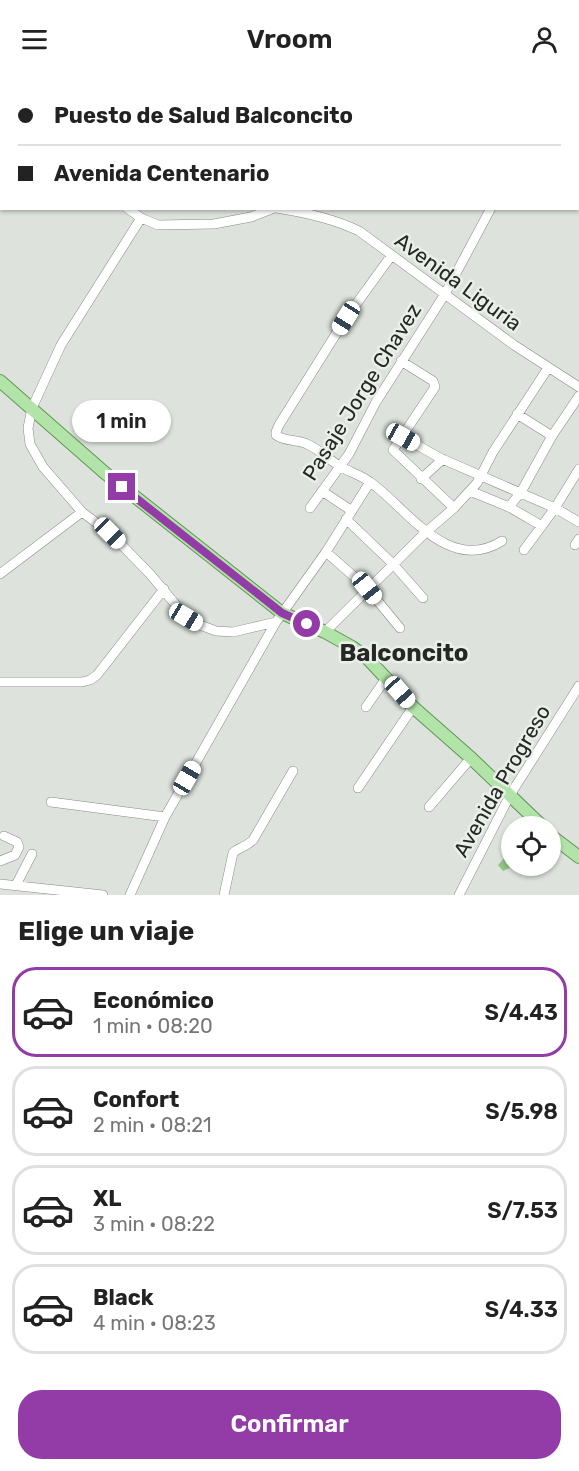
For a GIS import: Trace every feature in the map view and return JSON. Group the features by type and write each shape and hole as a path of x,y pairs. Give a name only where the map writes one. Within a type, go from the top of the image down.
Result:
{"main road":[{"path":"0,381 105,473 279,618 325,632 352,647 387,677 413,706 532,816"},
{"path":"561,843 579,857"}],"street":[{"name":"Avenida Liguria","path":"130,210 141,218 158,225 214,224 251,217 270,210"},
{"name":"Avenida Liguria","path":"284,210 342,223 359,231 548,368 579,387"},
{"name":"Pasaje Jorge Chavez","path":"310,508 341,467 376,402 445,294 490,210"},
{"path":"141,218 61,345 32,408 28,428 30,444 43,467 82,512 110,533 164,589 175,606 186,617 200,626 216,631 234,632 279,618"},
{"path":"391,256 346,318 276,432 279,438 307,444 341,467 370,482 426,532 447,544 462,548 490,548 502,541"},
{"path":"401,361 433,381 435,387 393,450 454,508"},
{"path":"325,632 367,588 470,491 482,476 493,452 548,368"},
{"path":"509,507 521,492 552,436 579,396"},
{"path":"517,414 552,436"},
{"path":"403,437 443,459 521,492 579,522"},
{"path":"421,479 443,459"},
{"path":"524,550 555,508 579,469"},
{"path":"130,895 165,817 279,618 326,552 370,482"},
{"path":"322,491 349,515 423,598"},
{"path":"470,491 509,507 542,526"},
{"path":"0,574 82,512"},
{"path":"326,552 367,588 400,628"},
{"path":"0,682 82,682 90,680 97,675 164,589"},
{"path":"366,707 387,677"},
{"name":"Avenida Progreso","path":"459,895 510,795 579,686"},
{"path":"358,788 413,706"},
{"path":"429,807 471,758"},
{"path":"224,895 233,853 245,848 253,840 293,771"},
{"path":"51,802 165,817"},
{"path":"0,861 11,857 18,850 17,842 4,836"},
{"path":"16,885 32,854"},
{"path":"0,884 16,885 36,891 103,895"}],"district":[{"name":"Balconcito","path":"404,653"}],"route":[{"path":"122,487 282,613 307,624"}]}
